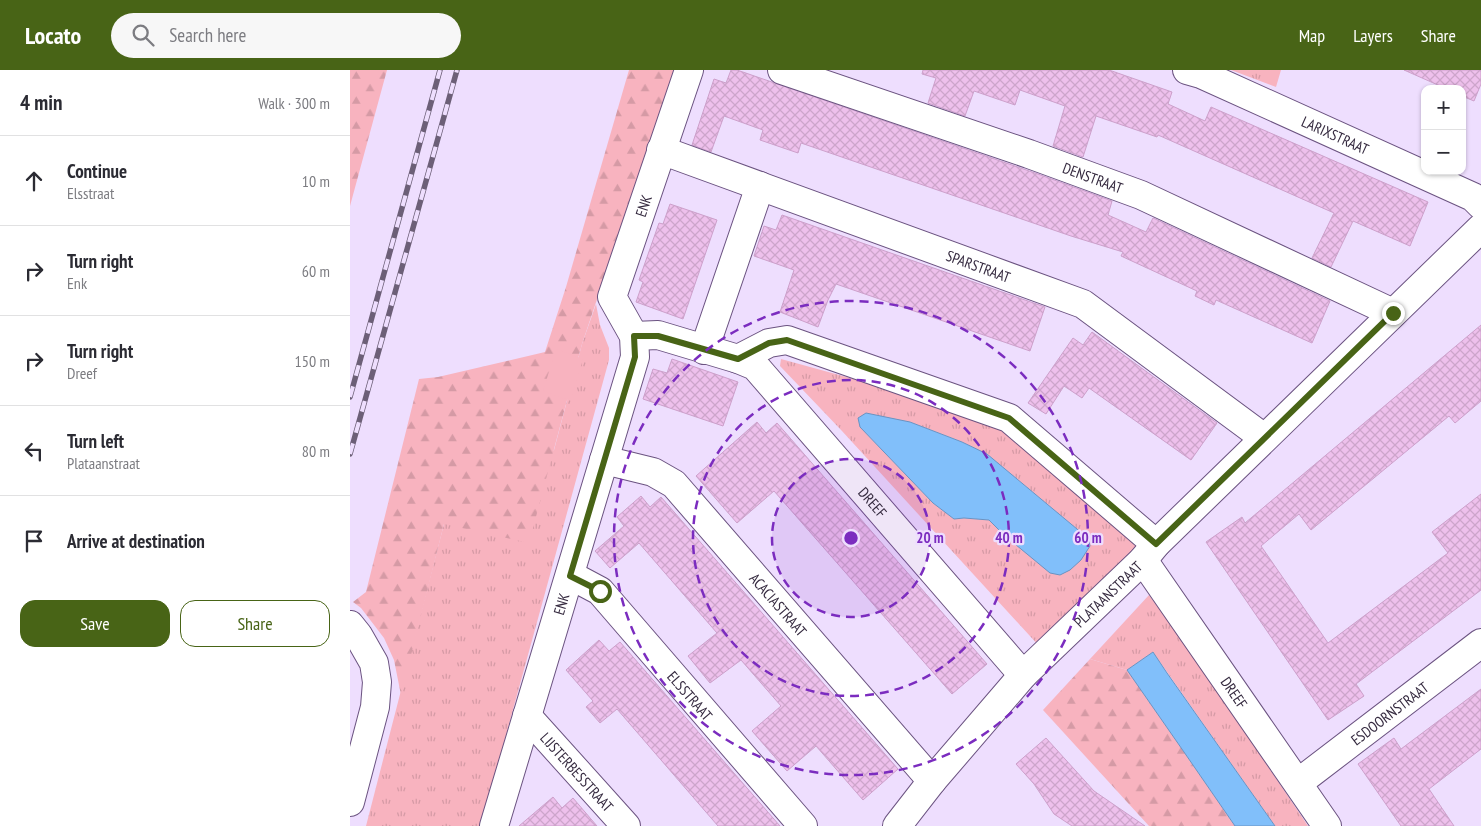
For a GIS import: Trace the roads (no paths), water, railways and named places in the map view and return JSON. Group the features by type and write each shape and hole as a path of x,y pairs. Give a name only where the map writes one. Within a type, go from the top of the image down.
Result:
{"street":[{"name":"ENK","path":"494,826 635,357 634,336 612,297 689,70"},
{"name":"DENSTRAAT","path":"782,70 1029,154 1141,195 1393,313"},
{"name":"LARIXSTRAAT","path":"1187,70 1201,74 1473,197 1481,205"},
{"name":"SPARSTRAAT","path":"661,150 1083,304 1264,438"},
{"path":"704,350 760,186"},
{"name":"PLATAANSTRAAT","path":"897,826 932,781 1023,675 1481,228"},
{"name":"DREEF","path":"634,336 658,336 738,359 755,366 1023,675"},
{"name":"DREEF","path":"738,359 769,343 787,340 1009,418 1150,552 1327,826"},
{"name":"ACACIASTRAAT","path":"604,460 653,472 674,484 932,781"},
{"name":"ELSSTRAAT","path":"570,576 600,591 803,826"},
{"path":"350,625 374,663 377,682 375,707 350,802"},
{"name":"ESDOORNSTRAAT","path":"1298,783 1481,643"},
{"name":"LIJSTERBESSTRAAT","path":"527,716 626,826"}],"water":[{"path":"866,413 910,422 987,454 1089,539 1090,546 1081,560 1070,570 1060,575 1050,573 989,520 954,519 933,503 860,427 858,418"},
{"path":"1153,652 1275,826 1235,826 1127,670"}],"railway":[{"path":"350,397 440,70"},
{"path":"350,454 457,70"}]}
